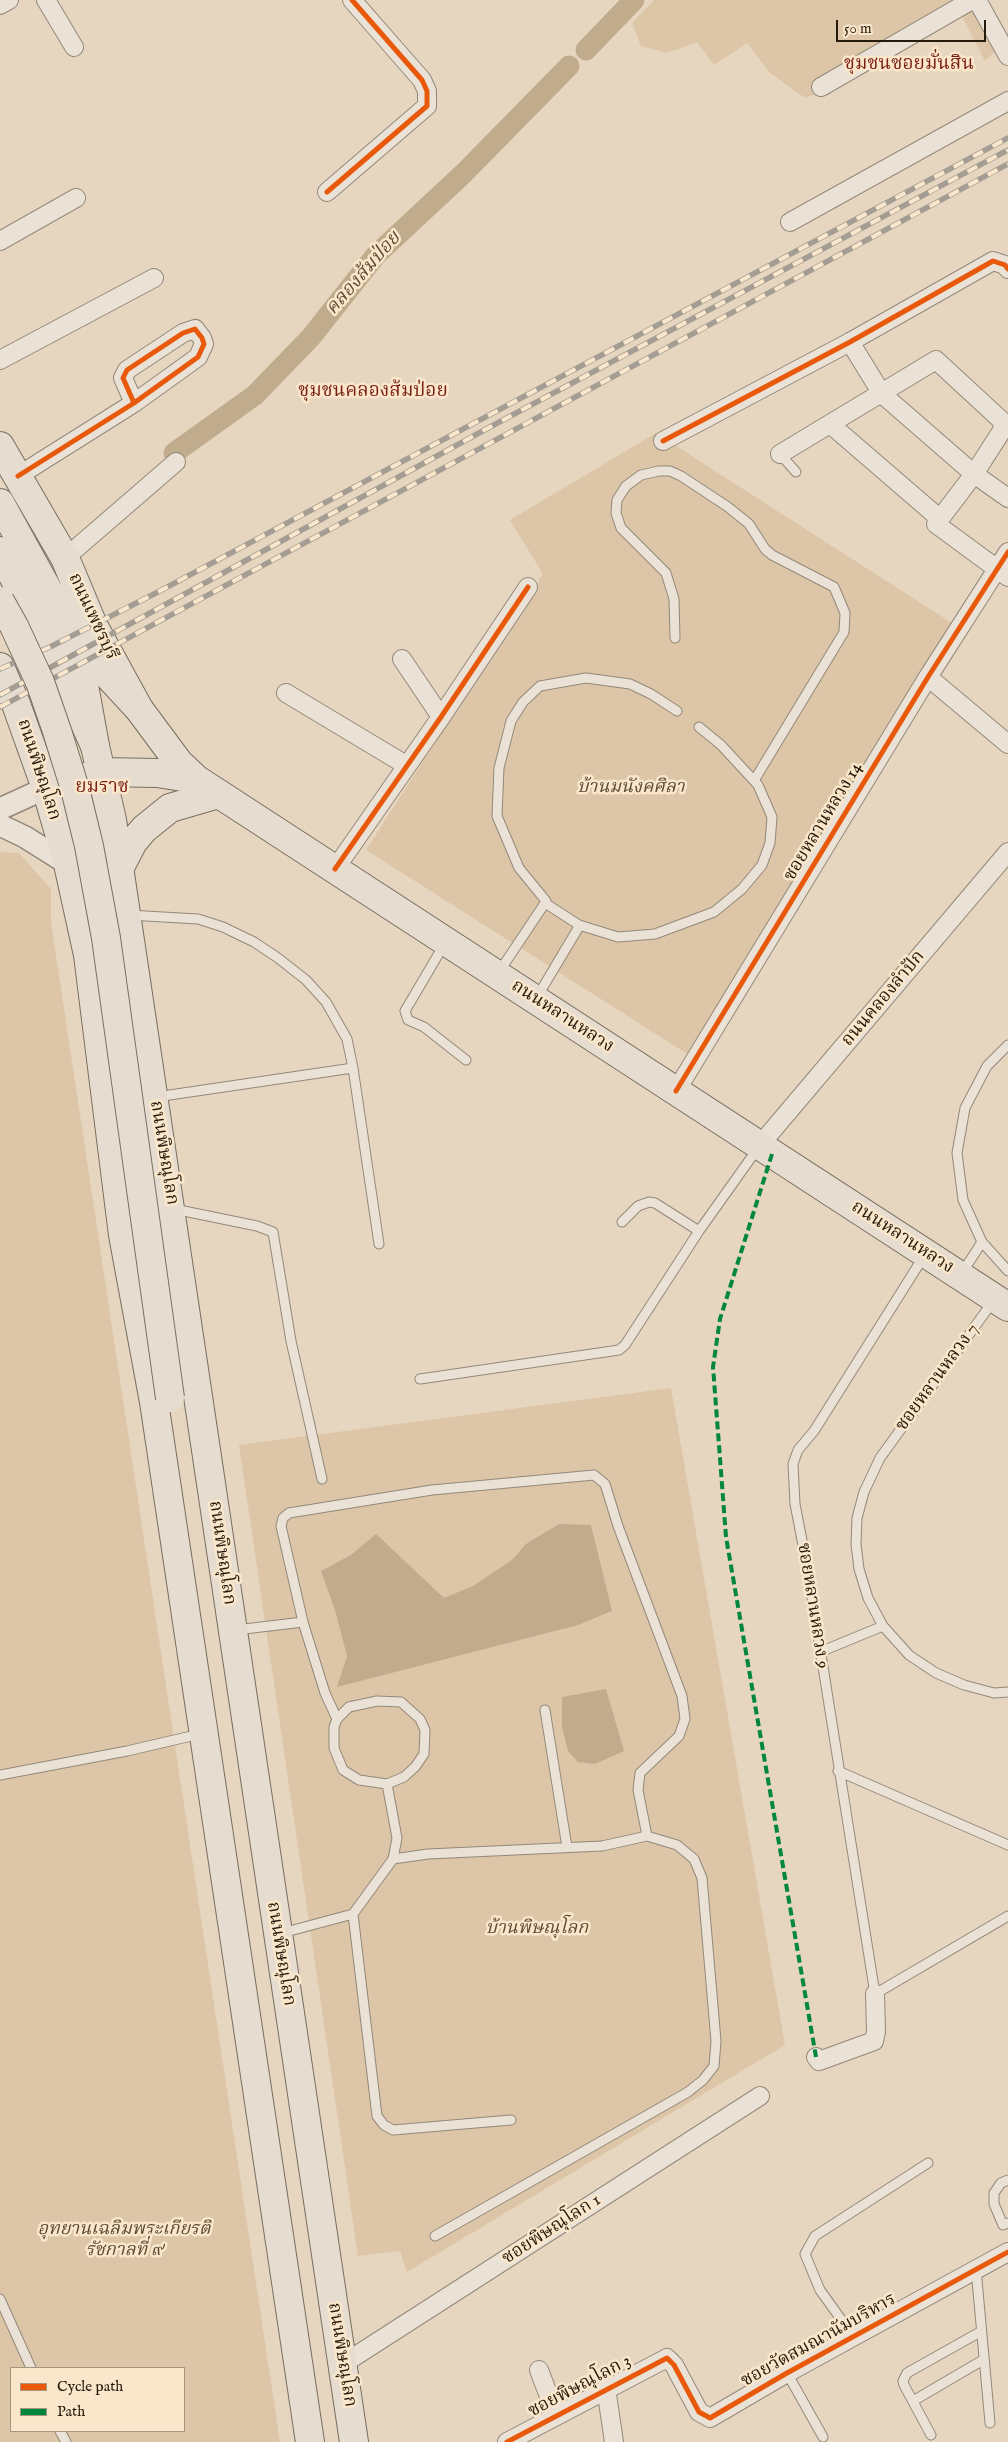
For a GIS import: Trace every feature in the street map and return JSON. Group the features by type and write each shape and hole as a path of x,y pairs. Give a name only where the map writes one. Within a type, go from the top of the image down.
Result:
{"main road":[{"name":"ถนนเพชรบุรี","path":"0,446 65,558 93,625 139,709 178,764 207,786"},
{"path":"0,503 67,620 76,642 98,759"},
{"name":"ถนนพิษณุโลก","path":"4,567 62,672 98,759 120,868 172,1208 277,1935 354,2442"},
{"path":"0,601 14,626 52,714 75,789 89,846 106,938 191,1543 193,1584 189,1642"},
{"path":"76,642 139,709"},
{"path":"7,685 98,759"},
{"name":"ถนนพิษณุโลก","path":"7,685 46,788 68,864 88,955 123,1235 154,1402 202,1733 310,2442"},
{"name":"ถนนหลานหลวง","path":"46,788 98,759 207,786 1002,1303"},
{"path":"120,868 133,842 144,829 170,808 207,786"}],"street":[{"path":"0,5 9,0"},
{"path":"46,0 74,47"},
{"path":"327,192 427,106 427,91 422,80 352,0"},
{"path":"821,87 972,0"},
{"path":"977,0 1008,56"},
{"path":"790,222 1008,101"},
{"path":"0,241 76,198"},
{"path":"663,441 850,342 994,261 1005,265 1008,269"},
{"path":"0,360 154,278"},
{"path":"18,476 134,403 198,357 204,344 195,329 183,332 127,370 123,378 134,403"},
{"path":"850,342 882,394 974,474 1008,498"},
{"path":"780,454 936,360 1002,421 1003,428 974,474 936,524 1003,573"},
{"path":"830,424 939,518"},
{"path":"65,558 176,462"},
{"name":"ซอยหลานหลวง 14","path":"676,1091 928,677 1003,573 1008,552"},
{"path":"335,869 441,717 528,587"},
{"path":"402,658 441,717"},
{"path":"928,677 1008,744"},
{"path":"286,693 406,765"},
{"path":"0,810 46,788"},
{"path":"0,825 32,840 68,864"},
{"name":"ถนนคลองลำปัก","path":"760,1146 1007,855"},
{"path":"816,2057 819,2061 874,2041 876,2032 875,1994"},
{"name":"ซอยพิษณุโลก 1","path":"343,2364 760,2096"},
{"name":"ซอยวัดสมณานัมบริหาร","path":"667,2358 674,2365 699,2412 710,2418 853,2336 1008,2252"},
{"name":"ซอยพิษณุโลก 3","path":"507,2442 606,2388 667,2358"},
{"path":"539,2370 556,2415"},
{"path":"606,2388 614,2442"}],"lane":[{"path":"780,454 796,472"},
{"path":"675,638 674,599 666,573 621,528 616,513 617,500 626,486 642,475 659,471 670,471 681,476 728,507 749,524 765,549 772,555 834,587 845,613 844,632 755,779"},
{"path":"677,711 651,694 630,684 586,678 540,686 523,702 511,721 499,768 497,816 519,868 546,901 545,903 580,925 618,937 655,934 714,912 742,889 762,865 770,843 772,817 755,779 721,745 699,727"},
{"path":"497,974 545,903"},
{"path":"127,914 169,915 198,919 223,927 254,942 278,958 306,980 326,1002 347,1039 379,1244"},
{"path":"536,999 580,925"},
{"path":"446,941 405,1011 408,1020 424,1027 466,1060"},
{"path":"1008,1045 987,1066 966,1108 957,1154 963,1200 982,1242 1008,1271"},
{"path":"155,1097 353,1068"},
{"path":"420,1379 619,1350 625,1345 699,1231 760,1146"},
{"path":"622,1222 638,1206 649,1202 655,1203 699,1231"},
{"path":"172,1208 257,1226 273,1232 291,1341 322,1479"},
{"path":"960,1276 982,1242"},
{"name":"ซอยหลานหลวง 9","path":"875,1994 795,1504 793,1464 798,1450 814,1431 925,1253"},
{"name":"ซอยหลานหลวง 7","path":"994,1693 964,1685 936,1673 909,1655 883,1626 868,1598 859,1569 856,1544 857,1518 864,1492 880,1458 1002,1303"},
{"path":"337,1719 325,1693 303,1622 281,1526 282,1518 289,1513 432,1490 594,1475 605,1484 618,1526 682,1696 685,1719 679,1736 640,1773 638,1790 647,1836"},
{"path":"232,1630 303,1622"},
{"path":"820,1652 883,1626"},
{"path":"994,1693 1008,1692"},
{"path":"994,1693 1008,1700"},
{"path":"377,1701 401,1702 420,1720 426,1730 424,1754 404,1777 387,1784 359,1780 343,1770 334,1748 334,1727 337,1719 350,1707 377,1701"},
{"path":"545,1710 567,1846"},
{"path":"0,1775 127,1752 202,1733"},
{"path":"838,1771 1008,1845"},
{"path":"277,1935 353,1914 393,1859 396,1838 387,1784"},
{"path":"393,1859 428,1854 567,1846 602,1846 647,1836 677,1845 694,1859 702,1878 716,2041 714,2066 703,2080 688,2092 435,2236"},
{"path":"353,1914 378,2116 384,2125 394,2130 511,2120"},
{"path":"875,1994 1008,1916"},
{"path":"853,2336 820,2290 805,2254 815,2236 928,2163"},
{"path":"1008,2180 1001,2183 994,2193 994,2204 1003,2225 1008,2223"},
{"path":"976,2269 980,2332 990,2424"},
{"path":"0,2299 31,2367"},
{"path":"931,2435 903,2381 907,2373 980,2332"},
{"path":"913,2401 983,2360"},
{"path":"787,2373 823,2436"}],"green space":[{"path":"654,0 970,0 998,48 985,61 959,10 840,86 805,98 770,73 747,43 714,65 697,42 667,53 641,46 632,23"},
{"name":"บ้านมนังคศิลา","path":"656,433 955,625 689,1055 366,850 543,574 510,520"},
{"name":"อุทยานเฉลิมพระเกียรติ รัชกาลที่ ๙","path":"0,852 19,853 51,889 51,922 280,2442 0,2442"},
{"name":"บ้านพิษณุโลก","path":"671,1388 785,2045 407,2272 400,2251 358,2256 239,1445"}],"shaded area":[{"path":"559,1524 591,1525 612,1611 578,1625 337,1687 347,1656 335,1610 321,1571 351,1555 376,1534 444,1598 473,1586 512,1560 526,1544"},
{"path":"606,1689 624,1751 595,1764 578,1762 568,1751 562,1727 562,1697"}],"waterway":[{"name":"คลองส้มป่อย","path":"586,50 634,0"},
{"name":"คลองส้มป่อย","path":"174,453 255,395 311,337 376,255 464,173 569,66"}],"railway":[{"path":"0,669 50,647 156,593 1008,138"},
{"path":"0,695 490,427 1008,150"},
{"path":"0,707 1008,164"}],"marked path":[{"path":"772,1154 720,1319 713,1367 726,1537 816,2057"}],"cycle path":[{"path":"327,192 427,106 427,91 422,80 352,0"},
{"path":"663,441 850,342 993,261 1005,265 1008,269"},
{"path":"18,476 134,403 198,357 204,344 195,329 183,333 127,370 123,378 134,403"},
{"path":"676,1091 928,677 1008,552"},
{"path":"335,869 441,717 528,587"},
{"path":"507,2442 667,2358 674,2365 699,2412 710,2418 787,2373 1008,2252"}],"district":[{"name":"ชุมชนซอยมั่นสิน","path":"909,65"},
{"name":"ชุมชนคลองส้มป่อย","path":"373,392"},
{"name":"ยมราช","path":"102,788"}]}
